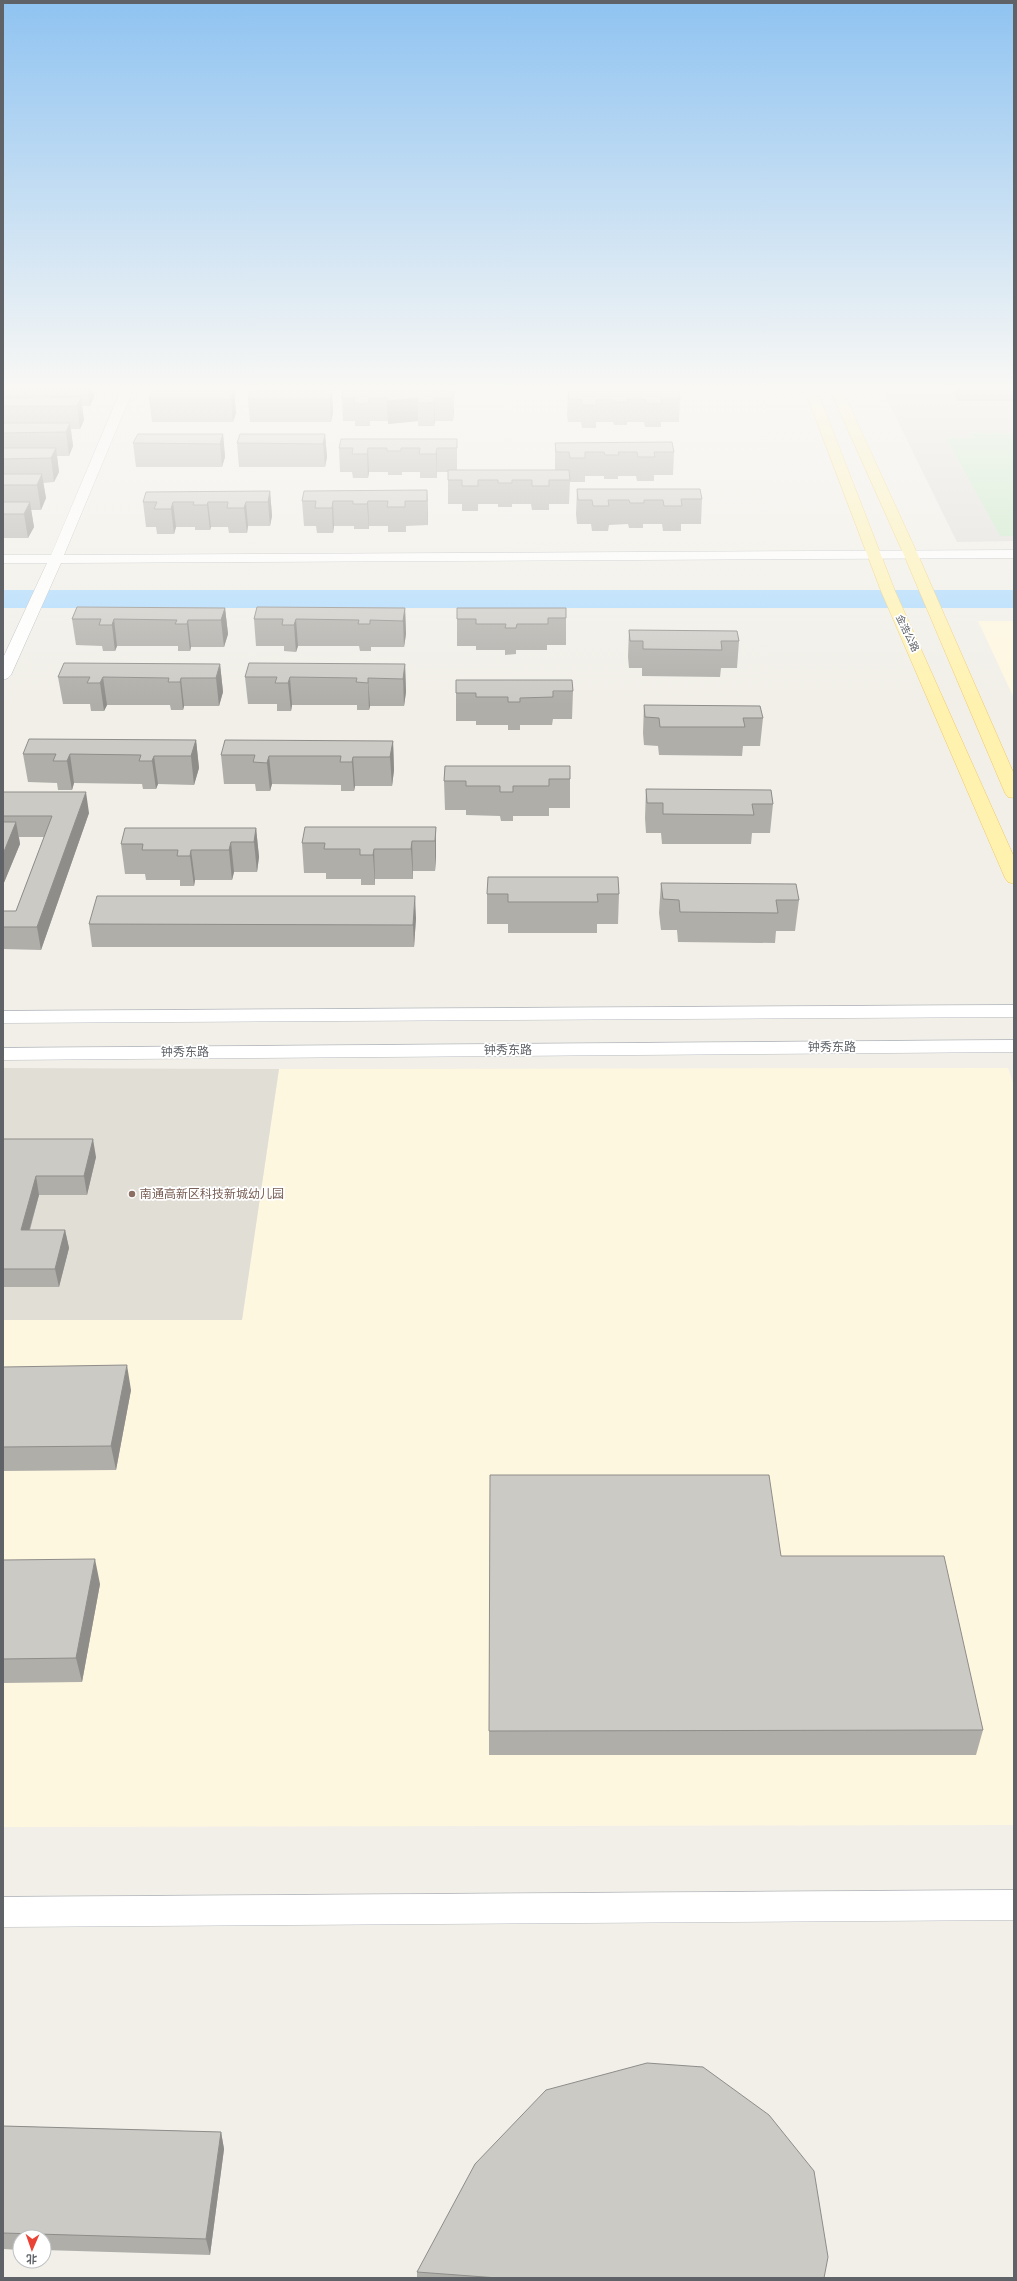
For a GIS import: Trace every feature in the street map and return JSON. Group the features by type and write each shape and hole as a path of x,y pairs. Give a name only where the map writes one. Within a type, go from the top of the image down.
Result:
{"main road":[{"name":"金浩公路","path":"851,491 888,591 916,649 1014,878"},
{"path":"882,491 1014,793"}],"street":[{"path":"3,675 56,558 84,491"},
{"path":"3,559 1014,554"},
{"path":"3,1017 1014,1011"},
{"name":"钟秀东路","path":"3,1054 1014,1046"},
{"path":"3,1912 1014,1905"}],"shaded area":[{"path":"932,491 1014,491 1014,541 957,542"},
{"path":"978,621 1014,621 1014,698"},
{"name":"南通高新区科技新城幼儿园","path":"3,1068 279,1069 242,1320 3,1320"},
{"path":"1008,1068 1014,1086 1014,1825 3,1827 3,1320 242,1320 279,1069"}],"green space":[{"path":"975,491 1014,491 1014,536 1000,536"}],"building":[{"path":"270,491 268,502 246,502 244,508 227,508 228,502 208,502 207,505 193,505 194,502 173,502 171,509 154,509 157,502 143,502 146,492"},
{"path":"304,491 427,491 427,501 405,501 405,507 387,507 388,501 368,501 367,504 353,504 353,501 333,501 332,508 315,508 316,501 302,501"},
{"path":"577,491 700,491 702,499 681,499 682,506 664,506 663,500 644,500 644,503 630,503 629,500 608,500 609,506 593,506 592,500 578,500"},
{"path":"3,502 30,502 24,514 3,514"},
{"path":"77,607 225,608 221,620 188,620 187,624 175,624 177,620 114,619 112,625 99,625 101,619 72,619"},
{"path":"257,607 405,608 403,621 370,620 370,624 358,624 359,620 296,619 294,625 282,625 283,619 254,619"},
{"path":"457,608 566,608 566,618 548,618 548,624 517,624 516,628 505,628 506,624 476,624 476,619 457,619"},
{"path":"629,630 737,631 739,641 721,641 722,650 643,649 643,641 630,641"},
{"path":"64,663 220,664 216,678 181,678 180,682 168,682 169,678 103,677 100,683 87,683 90,677 58,677"},
{"path":"249,663 405,664 403,679 368,678 368,683 356,682 357,678 290,677 288,683 275,683 277,677 245,677"},
{"path":"456,680 572,680 573,691 553,691 553,697 520,698 520,702 508,702 508,697 476,697 476,693 456,693"},
{"path":"644,705 760,706 763,718 743,718 745,727 660,727 659,718 645,717"},
{"path":"29,739 196,740 191,756 154,756 152,761 139,761 141,755 70,754 67,761 53,761 56,754 23,754"},
{"path":"225,740 393,741 390,757 353,757 352,762 340,762 341,756 269,756 267,763 253,762 255,755 221,755"},
{"path":"445,766 570,766 570,779 549,779 549,786 513,786 513,792 500,792 500,786 466,786 466,781 444,781"},
{"path":"646,789 771,790 773,804 752,804 754,815 663,814 663,803 647,803"},
{"path":"3,792 86,792 37,927 3,927 3,911 16,911 52,816 3,816"},
{"path":"3,822 16,822 3,854"},
{"path":"305,827 436,827 435,841 412,841 411,849 374,849 373,855 360,855 360,849 324,849 325,843 302,843"},
{"path":"125,828 256,828 254,842 231,842 229,850 191,850 190,856 177,856 178,850 142,850 143,844 121,844"},
{"path":"488,877 618,877 619,894 597,894 598,902 508,902 508,894 487,894"},
{"path":"661,883 796,884 799,900 776,900 778,913 680,912 679,900 663,899"},
{"path":"97,896 415,896 413,925 89,924"},
{"path":"3,1139 93,1139 84,1176 36,1176 21,1230 65,1230 55,1269 3,1269"},
{"path":"127,1365 111,1446 3,1447 3,1367"},
{"path":"490,1475 769,1475 781,1556 944,1556 983,1730 489,1731"},
{"path":"95,1559 76,1658 3,1659 3,1560"},
{"path":"647,2063 703,2067 769,2115 814,2171 828,2257 824,2278 498,2278 417,2272 475,2164 546,2090"},
{"path":"3,2126 221,2132 206,2239 52,2234 52,2229 12,2229 12,2233 3,2233"}],"waterway":[{"path":"3,599 1014,599"}],"place":[{"name":"南通高新区科技新城幼儿园","path":"132,1194"}]}
